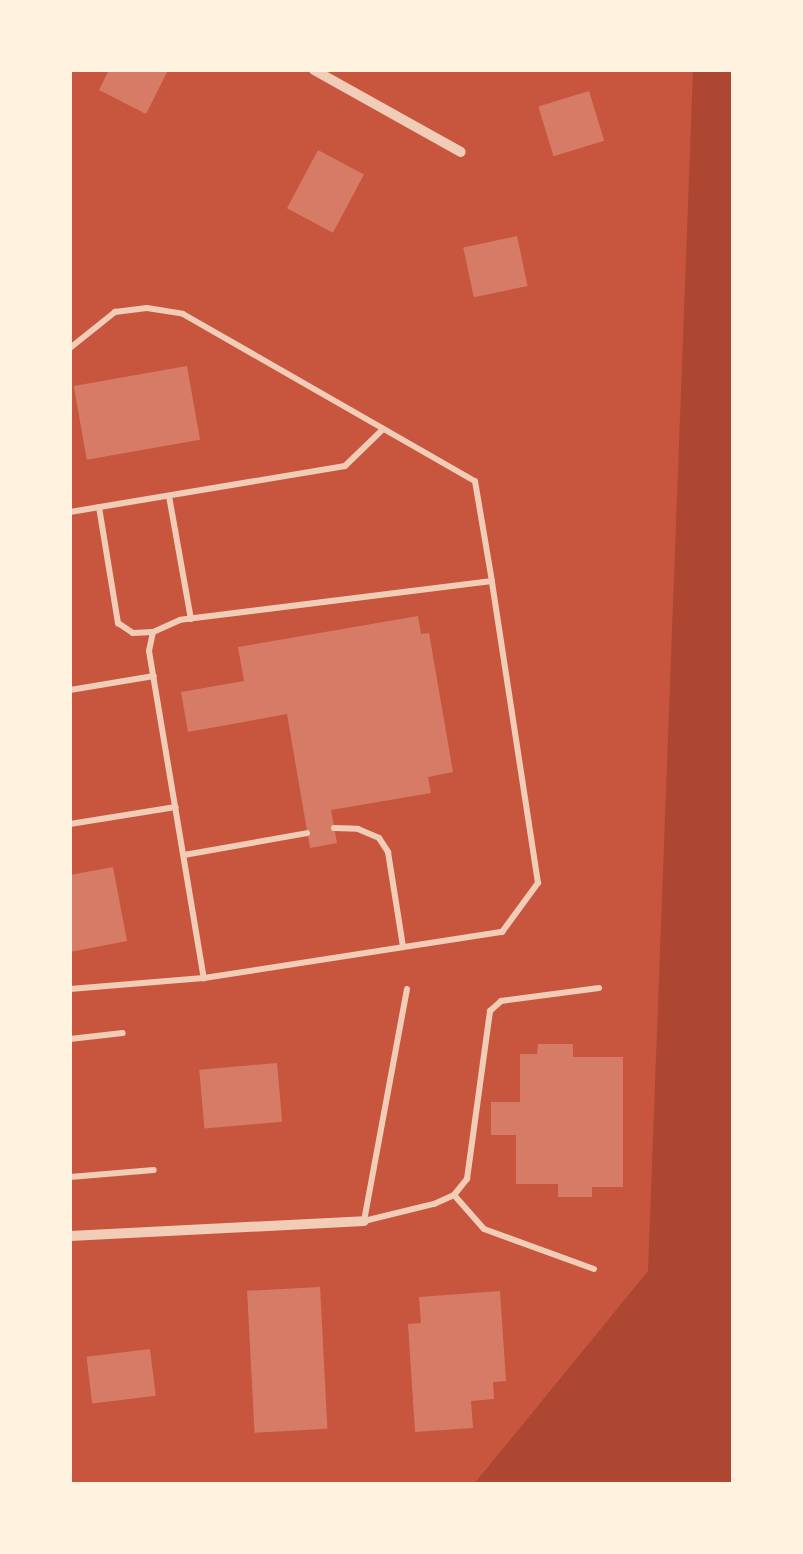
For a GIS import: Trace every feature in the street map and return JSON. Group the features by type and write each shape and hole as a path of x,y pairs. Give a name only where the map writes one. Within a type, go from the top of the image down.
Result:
{"street":[{"path":"314,70 461,152"},
{"path":"70,1236 364,1221"}],"lane":[{"path":"70,348 114,312 183,314 475,481 538,884 502,932 204,978 70,989"},
{"path":"70,512 345,466 383,430"},
{"path":"169,496 192,619"},
{"path":"100,507 118,623 133,633 154,632 192,619 492,582"},
{"path":"154,632 154,676 204,978"},
{"path":"70,690 154,676"},
{"path":"70,824 176,806"},
{"path":"334,828 368,833 388,852 402,947"},
{"path":"184,855 307,833"},
{"path":"407,989 364,1221 454,1196 468,1179 490,1010 501,1001 599,988"},
{"path":"70,1039 124,1033"},
{"path":"70,1177 154,1170"},
{"path":"454,1196 484,1229 594,1268"}],"shaded area":[{"path":"693,70 733,70 733,1484 474,1484 648,1271"}],"building":[{"path":"109,70 168,70 146,114 99,90"},
{"path":"589,91 604,141 554,156 538,106"},
{"path":"318,150 364,174 333,233 287,208"},
{"path":"517,236 528,286 474,297 463,247"},
{"path":"187,366 200,440 87,460 74,386"},
{"path":"418,616 421,634 429,633 453,772 428,777 431,793 331,810 337,843 310,848 287,714 188,732 181,692 244,681 238,647"},
{"path":"113,867 127,941 70,952 70,875"},
{"path":"538,1044 573,1044 573,1057 623,1057 623,1187 592,1187 592,1197 558,1197 558,1184 516,1184 516,1135 491,1135 491,1102 520,1102 520,1054 537,1054"},
{"path":"277,1063 282,1122 204,1129 199,1070"},
{"path":"320,1287 327,1429 255,1433 247,1291"},
{"path":"500,1291 506,1381 493,1382 494,1399 471,1401 473,1428 415,1432 408,1324 421,1323 419,1297"},
{"path":"150,1349 156,1396 92,1403 86,1357"}]}
